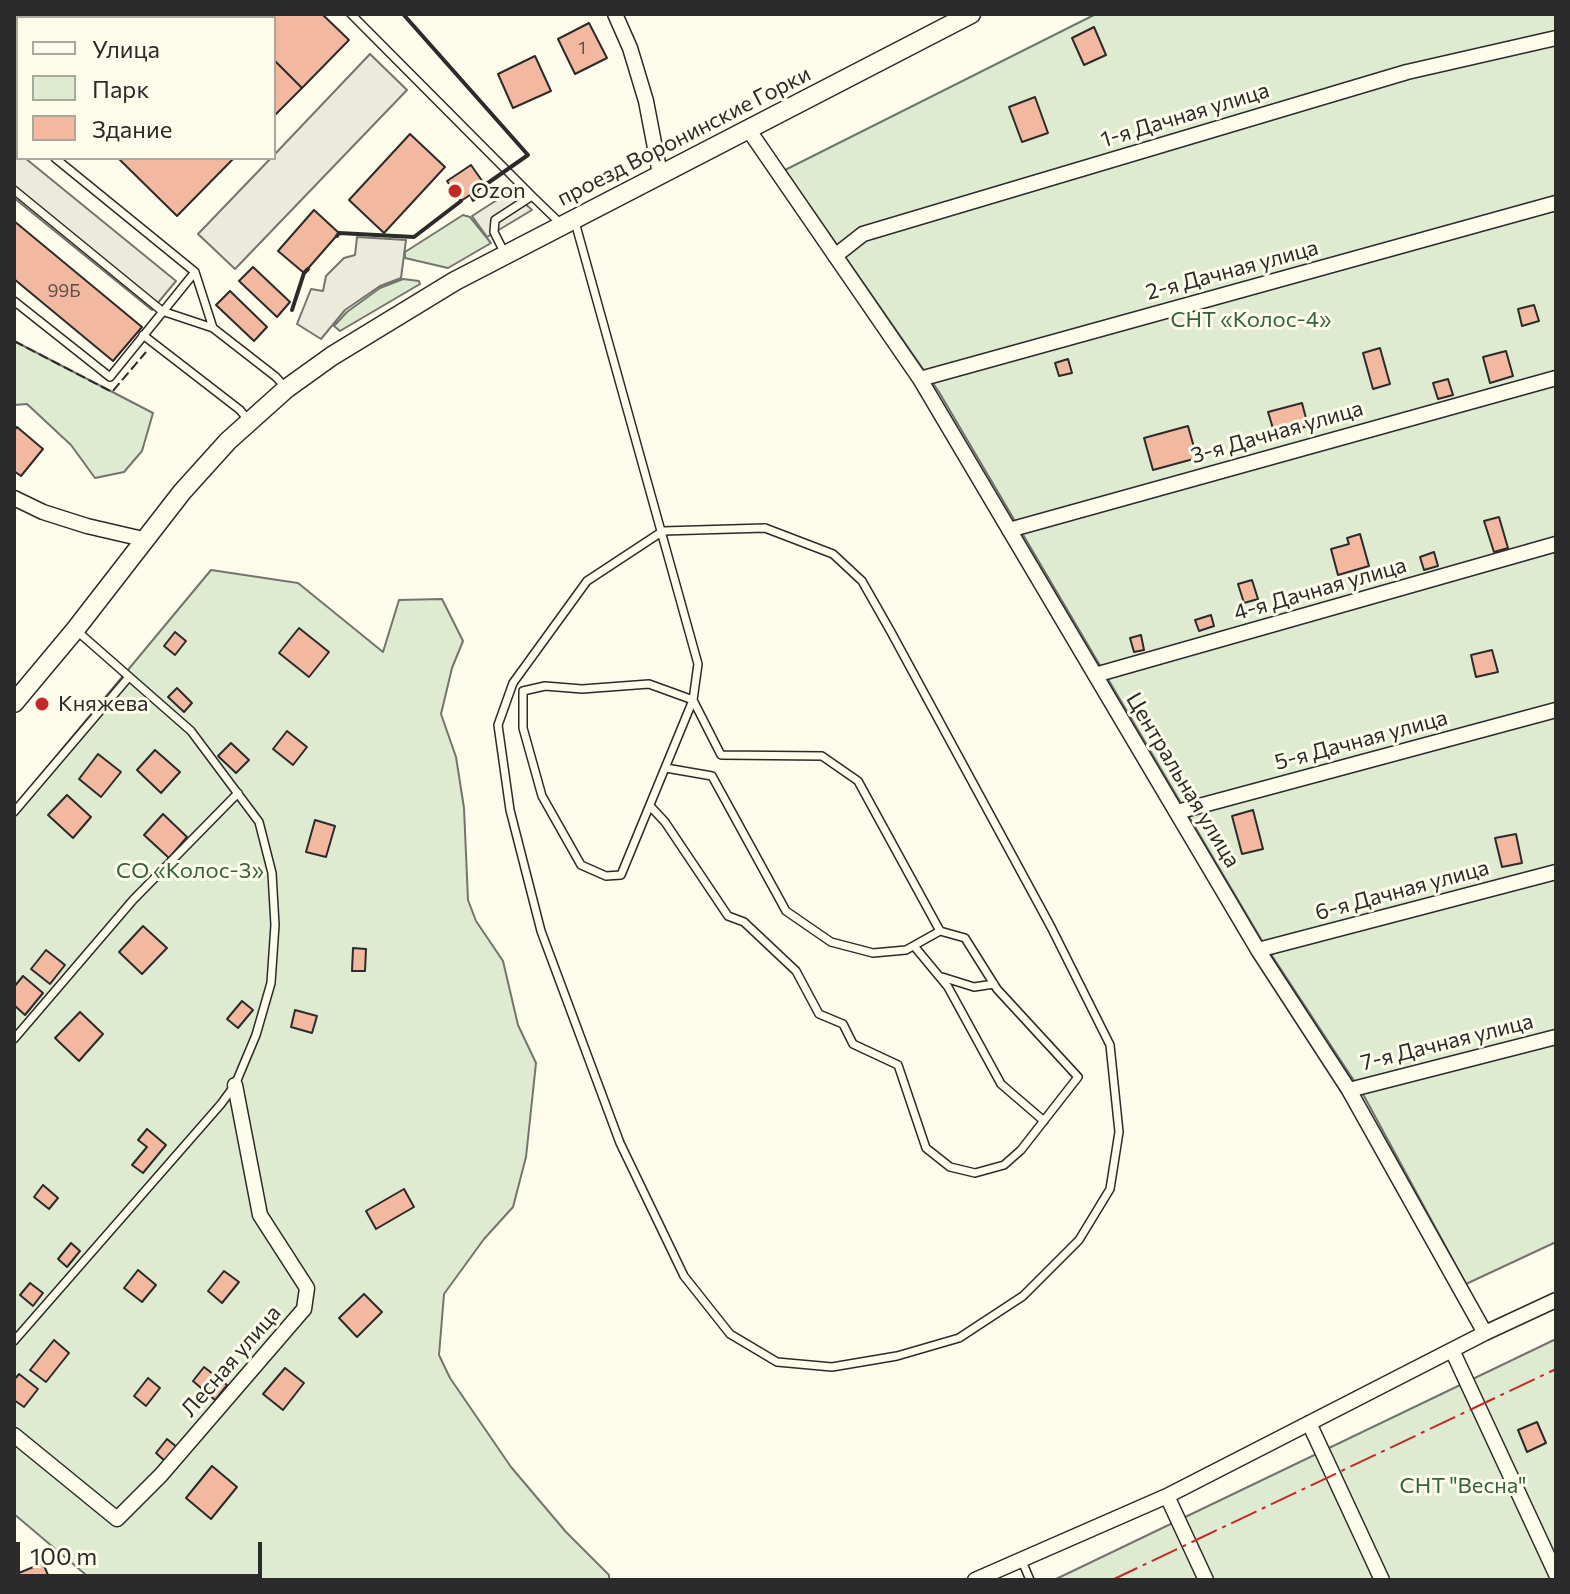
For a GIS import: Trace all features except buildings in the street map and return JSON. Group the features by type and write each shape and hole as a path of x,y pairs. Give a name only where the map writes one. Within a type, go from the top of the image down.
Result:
{"street":[{"path":"615,14 630,48 646,101 660,174"},
{"name":"проезд Воронинские Горки","path":"14,703 75,630 143,539 228,441 286,389 353,342 455,281 971,14"},
{"name":"1-я Дачная улица","path":"835,256 863,234 1407,72 1556,38"},
{"name":"Центральная улица","path":"748,129 920,379 1258,950 1349,1090 1485,1333"},
{"name":"2-я Дачная улица","path":"920,379 1556,203"},
{"name":"3-я Дачная улица","path":"1009,530 1556,378"},
{"path":"14,498 43,512 87,526 143,539"},
{"name":"4-я Дачная улица","path":"1095,675 1556,544"},
{"name":"5-я Дачная улица","path":"1177,812 1556,710"},
{"name":"6-я Дачная улица","path":"1258,950 1556,872"},
{"name":"7-я Дачная улица","path":"1349,1090 1556,1037"},
{"name":"Лесная улица","path":"14,1435 117,1519 161,1475 304,1309 307,1288 260,1215 235,1085"},
{"path":"975,1580 1167,1496 1485,1333 1556,1300"},
{"path":"1452,1350 1556,1574"},
{"path":"1309,1423 1382,1580"},
{"path":"1167,1496 1206,1580"}],"lane":[{"path":"351,14 532,196 568,223 663,531 698,664 693,700 621,875 606,876 581,865 542,796 523,728 523,691"},
{"path":"57,160 195,272 213,328"},
{"path":"14,190 162,311 213,328 276,377 286,389"},
{"path":"505,256 494,232 495,220 532,196"},
{"path":"14,301 110,377 195,272"},
{"path":"143,335 240,410 249,421"},
{"path":"765,528 833,554 862,581 1051,927 1110,1045 1119,1132 1110,1189 1079,1240 1023,1296 959,1338 897,1356 832,1367 777,1362 730,1334 684,1276 620,1143 541,931 510,810 498,725 513,683 587,581 663,531 765,528"},
{"path":"14,1341 235,1085 256,1035 271,983 275,925 272,873 259,822 191,731 75,630"},
{"path":"14,812 128,678"},
{"path":"513,683 523,691"},
{"path":"523,691 545,686 582,689 649,684 693,700 721,755 822,756 858,781 940,931"},
{"path":"650,806 665,822 728,916 744,922 796,971 819,1014 843,1024 853,1044 898,1065 926,1148 950,1167 975,1173 1004,1165 1021,1150 1078,1077 994,984 965,938 940,931 906,950 873,953 831,942 786,911 712,776 666,768"},
{"path":"14,1039 133,900 238,793"},
{"path":"914,946 948,987 1001,1084 1044,1121"},
{"path":"940,977 974,987 994,984"},
{"path":"1022,1561 1030,1580"}],"green space":[{"name":"СНТ «Колос-4»","path":"1096,14 1556,14 1556,1242 1466,1284 1364,1096 1261,939 939,392 785,170"},
{"path":"463,215 470,217 491,243 448,268 405,258 405,252"},
{"path":"403,279 419,281 420,284 340,331 334,326 347,312 380,288"},
{"path":"14,341 153,413 142,451 124,472 95,478 71,445 27,404 14,405"},
{"name":"СО «Колос-3»","path":"211,570 298,583 383,652 399,600 442,599 463,641 452,668 441,714 456,757 464,808 468,900 476,921 503,961 518,1025 536,1063 526,1157 513,1207 484,1239 444,1294 439,1355 450,1378 511,1467 566,1532 609,1575 609,1580 92,1580 14,1514 14,807"},
{"name":"СНТ \"Весна\"","path":"1556,1339 1556,1580 1054,1580"}],"shaded area":[{"path":"370,54 407,90 235,269 198,234 269,160 276,160 276,153"},
{"path":"14,149 16,160 27,160 176,281 152,310 14,198"},
{"path":"511,191 532,210 487,237 472,216"},
{"path":"357,237 406,240 401,278 380,286 345,310 321,339 297,324 311,289 323,291 326,276 344,258 355,255"}],"fence":[{"path":"14,341 112,392 146,352"}],"wall":[{"path":"403,14 528,155 485,185"},
{"path":"337,236 339,233 414,237 461,201"},
{"path":"292,310 308,269"}],"power":[{"path":"1112,1580 1556,1369"}],"place":[{"name":"Ozon","path":"455,191"},
{"name":"Княжева","path":"42,704"}]}
